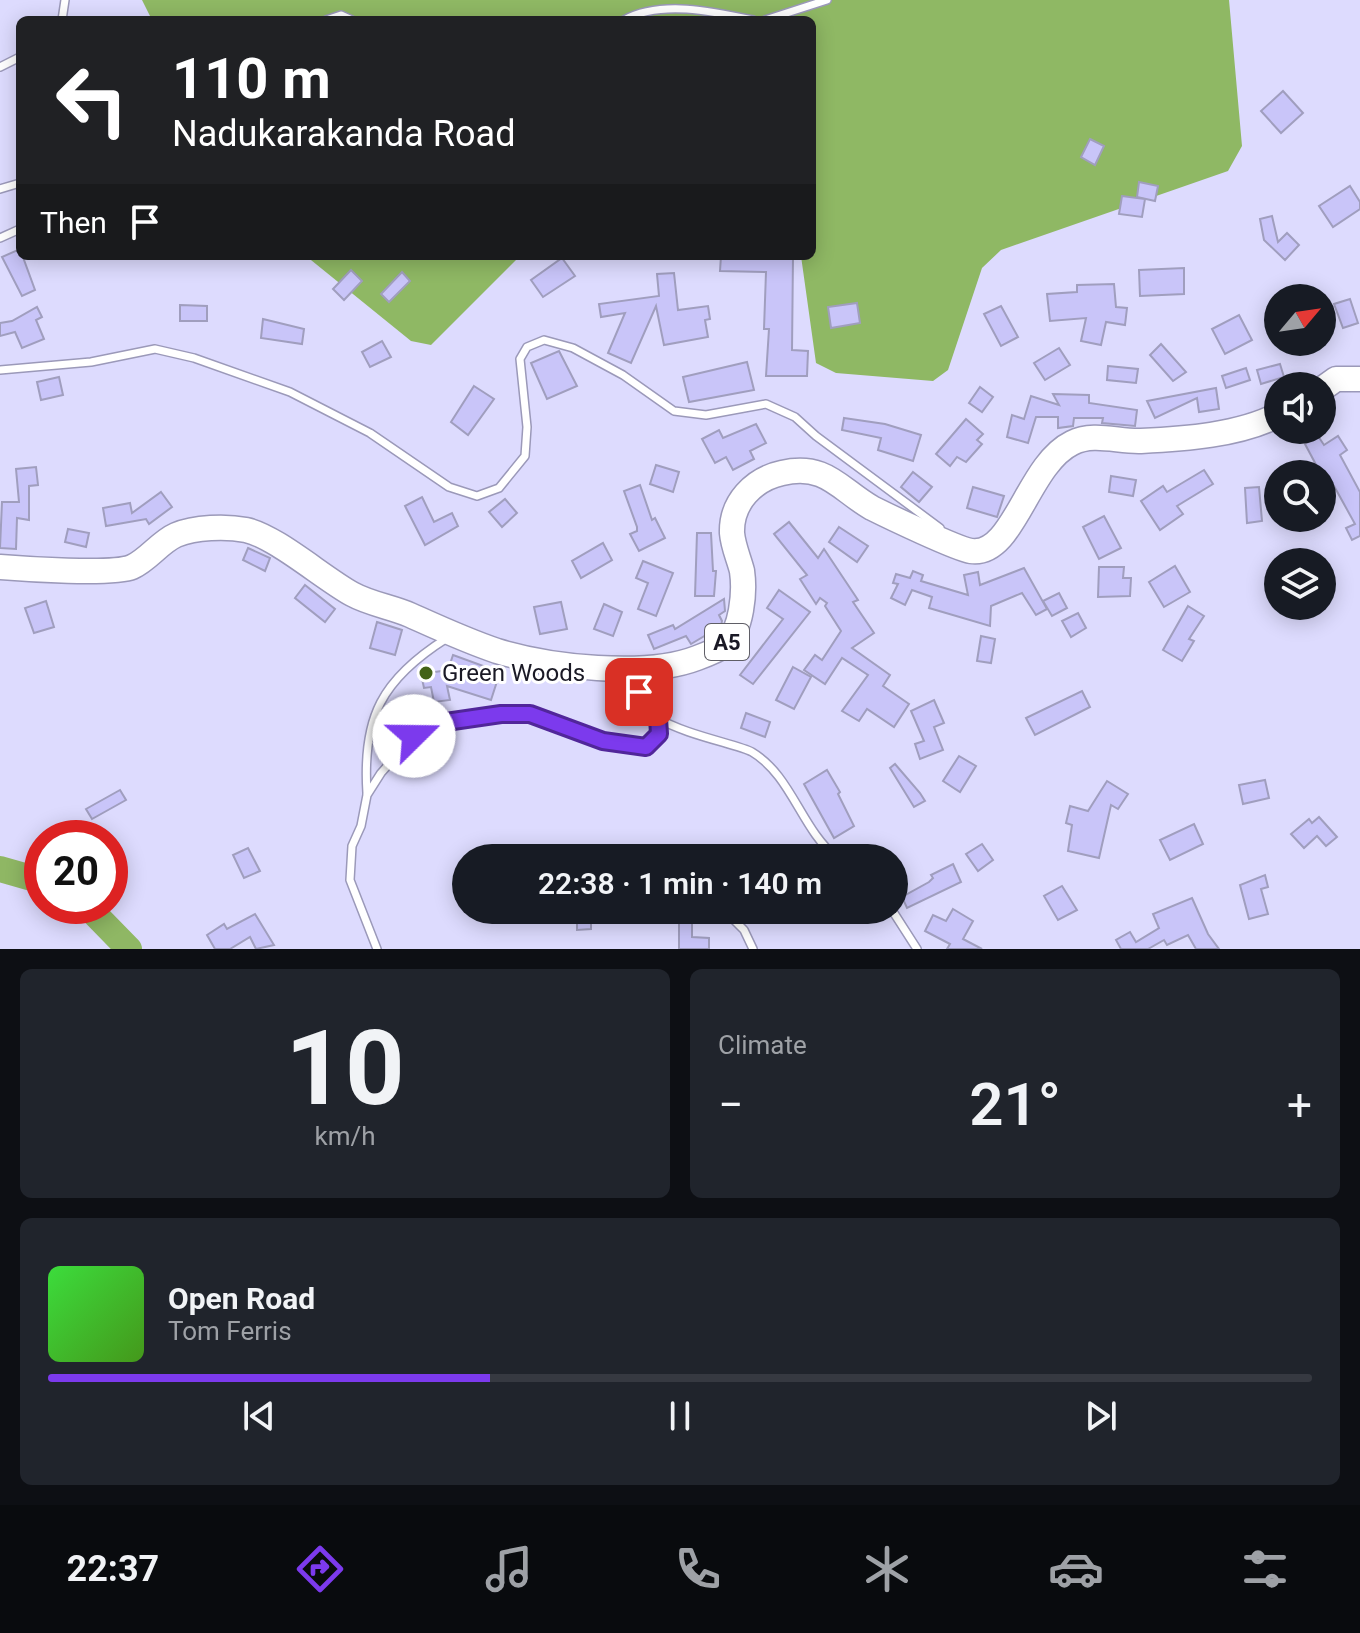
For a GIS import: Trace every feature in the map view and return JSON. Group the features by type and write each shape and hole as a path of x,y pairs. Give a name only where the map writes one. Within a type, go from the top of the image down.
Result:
{"highway":[{"path":"1336,379 1360,379"},
{"path":"963,547 986,551 1001,541 1034,480 1050,458 1074,441 1097,437 1139,441 1218,433 1264,422"},
{"name":"A5","path":"0,567 109,571 132,567 176,535 209,529 246,530 268,538 357,597 501,652 602,669 655,668 696,658 726,644 739,620 743,576 732,533 735,512 746,493 760,480 786,472 825,473 871,507 963,547"}],"lane":[{"path":"777,16 827,0"},
{"path":"629,16 634,12 678,3 735,16"},
{"path":"0,370 91,362 155,349 194,358 290,392 370,433 449,487 477,496 499,488 525,456 527,427 520,359 527,347 544,340 573,348 623,375 674,411 706,415 766,404 795,417 963,547"},
{"path":"377,949 350,880 352,846 361,826 367,795 365,757 369,728 385,693 414,659 452,634"},
{"path":"655,668 645,676 639,692 642,703 658,718 693,735 728,743 759,757 781,780 810,829 824,844"},
{"path":"367,795 381,773 414,736 439,723 501,714 530,714 603,741 646,747 659,734 658,718"},
{"path":"738,924 753,949"},
{"path":"901,924 917,949"}],"green space":[{"path":"142,0 1229,0 1242,146 1228,171 1001,250 982,268 948,370 933,381 836,373 816,363 802,260 816,260 816,16 150,16"},
{"path":"311,260 516,260 431,345 411,341"}],"building":[{"path":"1283,91 1303,113 1281,133 1261,111"},
{"path":"1090,139 1104,146 1095,165 1081,157"},
{"path":"1139,182 1158,186 1155,201 1137,197"},
{"path":"1350,186 1360,202 1360,209 1333,227 1319,206"},
{"path":"1122,196 1145,199 1142,217 1119,214"},
{"path":"1272,216 1278,242 1287,233 1299,245 1285,260 1264,240 1260,219"},
{"path":"16,251 16,260 24,260 35,290 22,296 2,257"},
{"path":"559,260 563,260 575,276 543,297 531,280"},
{"path":"721,260 793,260 792,350 808,351 807,376 766,376 769,329 764,329 766,272 720,271"},
{"path":"1184,268 1184,294 1140,296 1139,270"},
{"path":"351,270 362,281 344,300 333,289"},
{"path":"402,272 410,281 389,302 381,294"},
{"path":"674,273 678,310 708,306 710,319 705,320 708,337 664,345 656,306 631,363 608,353 625,313 601,317 599,304 659,296 657,274"},
{"path":"1114,284 1116,307 1127,308 1125,325 1106,322 1101,345 1081,341 1086,318 1050,321 1047,294 1077,292 1077,285"},
{"path":"1350,299 1358,323 1343,328 1336,303"},
{"path":"857,303 860,323 831,328 828,307"},
{"path":"180,305 207,306 207,321 180,321"},
{"path":"1001,306 1018,337 1001,346 984,314"},
{"path":"37,307 42,317 36,320 44,339 22,348 15,332 0,336 0,323 12,321"},
{"path":"1239,315 1252,340 1225,354 1212,329"},
{"path":"263,319 304,329 302,344 261,338"},
{"path":"382,341 391,357 370,367 362,352"},
{"path":"1161,344 1186,372 1173,381 1150,355"},
{"path":"1059,348 1070,365 1045,380 1034,363"},
{"path":"559,351 577,386 547,399 531,363"},
{"path":"747,362 754,390 689,402 683,377"},
{"path":"1280,364 1282,372 1264,372 1264,383 1261,384 1257,370"},
{"path":"1108,366 1138,369 1136,383 1107,380"},
{"path":"1246,368 1250,380 1226,388 1222,376"},
{"path":"59,377 63,395 41,400 37,382"},
{"path":"474,386 494,399 468,435 451,422"},
{"path":"980,387 993,397 982,412 969,403"},
{"path":"1216,388 1219,409 1199,412 1197,398 1155,418 1147,401"},
{"path":"1053,394 1089,395 1089,403 1137,410 1135,426 1102,423 1103,418 1074,418 1073,426 1058,428 1058,417 1036,417 1028,443 1007,437 1012,415 1024,419 1031,396 1059,405"},
{"path":"844,418 885,424 921,435 913,461 878,450 881,438 842,430"},
{"path":"966,419 983,434 977,440 982,444 966,462 957,457 950,466 936,454"},
{"path":"756,424 766,443 750,451 754,459 733,470 726,457 715,463 702,439 719,430 723,438"},
{"path":"1338,436 1347,450 1340,455 1360,492 1360,536 1352,540 1346,528 1355,524 1336,490 1336,460 1314,460 1305,444 1336,444"},
{"path":"656,465 679,472 673,492 650,484"},
{"path":"36,467 38,485 29,486 29,520 17,518 16,549 0,548 2,502 19,502 16,469"},
{"path":"1204,470 1213,484 1177,506 1183,514 1160,530 1141,501 1163,486 1167,492"},
{"path":"913,472 932,487 919,502 901,487"},
{"path":"1111,476 1136,480 1133,496 1109,492"},
{"path":"640,485 652,520 655,518 665,538 639,551 630,534 637,531 637,527 624,491"},
{"path":"973,487 1004,496 997,517 967,508"},
{"path":"1259,487 1262,521 1247,523 1245,488"},
{"path":"161,492 172,507 149,524 146,519 106,526 103,508 130,503 132,513"},
{"path":"422,497 434,522 452,513 458,526 425,545 405,506"},
{"path":"505,499 517,513 502,527 489,512"},
{"path":"1104,516 1121,548 1099,559 1083,527"},
{"path":"789,522 818,558 824,549 858,600 853,602 874,633 852,648 890,675 883,686 909,704 894,727 867,709 859,721 842,711 868,675 842,658 825,684 804,670 815,655 822,660 841,631 825,606 827,603 820,598 816,604 800,579 807,575 774,534"},
{"path":"839,527 868,546 857,562 829,542"},
{"path":"68,529 89,533 86,547 65,542"},
{"path":"697,533 711,533 713,571 716,571 714,596 695,596"},
{"path":"603,543 612,560 581,578 572,561"},
{"path":"248,548 270,558 265,571 243,560"},
{"path":"643,561 673,573 656,616 638,609 648,583 636,578"},
{"path":"1175,566 1190,592 1164,607 1149,582"},
{"path":"1099,567 1124,567 1123,578 1131,578 1130,596 1098,597"},
{"path":"1024,568 1047,609 1036,615 1022,593 991,606 990,626 929,608 932,597 912,590 905,605 891,598 898,584 893,583 896,574 910,578 913,571 923,575 921,581 968,595 964,575 978,572 980,585"},
{"path":"305,585 335,609 325,622 295,598"},
{"path":"779,590 810,612 753,684 740,675 783,619 767,608"},
{"path":"1059,593 1067,608 1052,616 1043,601"},
{"path":"724,599 725,611 719,615 721,626 691,644 686,636 654,649 648,635 673,625 675,629"},
{"path":"46,601 54,627 34,633 25,608"},
{"path":"561,602 567,629 540,634 534,607"},
{"path":"604,604 622,612 613,636 594,629"},
{"path":"1188,606 1204,616 1189,639 1194,641 1182,661 1163,650"},
{"path":"1078,613 1086,628 1071,637 1062,621"},
{"path":"377,622 402,630 395,655 370,648"},
{"path":"981,636 995,639 991,663 977,661"},
{"path":"453,655 500,672 491,700 447,686 450,700 434,702 431,687 424,688 421,674 448,670"},
{"path":"793,667 811,677 794,709 776,700"},
{"path":"1082,691 1090,707 1035,735 1026,718"},
{"path":"934,700 944,723 934,727 943,750 920,759 915,744 924,741 911,711"},
{"path":"746,713 770,722 765,737 741,728"},
{"path":"959,756 976,766 960,792 943,781"},
{"path":"895,764 925,801 914,807 890,768"},
{"path":"827,770 854,826 834,838 804,784"},
{"path":"1265,780 1269,798 1243,804 1239,785"},
{"path":"1107,781 1128,794 1118,809 1111,805 1099,858 1068,851 1072,825 1066,823 1070,806 1088,811"},
{"path":"120,790 126,800 92,819 86,809"},
{"path":"1319,817 1337,837 1326,846 1317,836 1304,848 1291,834 1309,819 1312,823"},
{"path":"1194,824 1203,844 1170,860 1160,840"},
{"path":"982,844 993,860 978,871 966,854"},
{"path":"248,848 260,871 244,878 233,855"},
{"path":"953,864 961,882 908,908 908,894 929,882 933,878 931,875"},
{"path":"1265,875 1268,887 1261,889 1268,914 1249,919 1240,885"},
{"path":"1062,886 1077,910 1058,920 1044,896"},
{"path":"1192,898 1208,934 1219,949 1196,949 1188,935 1167,945 1164,940 1148,949 1121,949 1116,940 1130,932 1136,942 1159,928 1153,914"},
{"path":"953,909 973,921 963,939 982,949 947,949 950,944 925,931 933,915 946,921"},
{"path":"255,914 274,945 256,949 250,937 230,949 215,949 207,935 224,924 227,929"},
{"path":"577,924 591,924 591,929 577,930"},
{"path":"679,924 692,924 692,937 709,938 709,949 679,949"}],"waterway":[{"path":"0,869 24,876"},
{"path":"105,924 129,949"}],"place":[{"name":"Green Woods","path":"426,673"}],"route":[{"path":"414,736 439,723 501,714 530,714 603,741 646,747 659,734 658,718 642,703 639,692"}]}
